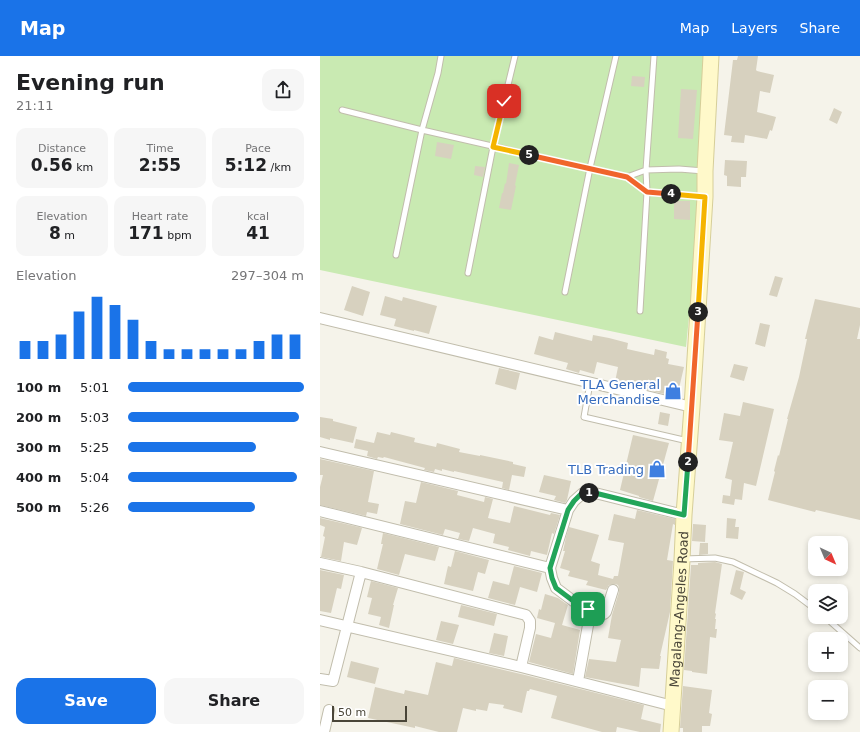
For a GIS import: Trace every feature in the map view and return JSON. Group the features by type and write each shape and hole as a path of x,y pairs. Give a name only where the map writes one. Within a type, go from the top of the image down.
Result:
{"main road":[{"name":"Magalang-Angeles Road","path":"671,732 705,197 711,56"}],"street":[{"path":"320,318 692,406"},
{"path":"320,452 568,510"},
{"path":"578,681 590,614 588,609 576,603 556,588 550,568 568,510 582,493 595,493 684,515"},
{"path":"320,510 550,568"},
{"path":"320,563 361,572 526,615 530,621 530,628 521,667"},
{"path":"320,679 332,682 361,572"},
{"path":"590,614 604,614 606,612 612,590"},
{"path":"320,620 521,667 673,706"},
{"path":"324,732 329,710"}],"lane":[{"path":"396,255 422,130 438,73 441,56"},
{"path":"468,273 493,147 516,56"},
{"path":"565,292 590,168 616,56"},
{"path":"640,311 647,192 646,170 654,56"},
{"path":"342,110 493,147 627,177 647,192 705,197"},
{"path":"627,177 646,170 679,169 706,171"},
{"path":"590,383 584,417 689,442"},
{"path":"682,560 715,558 734,562 777,582 808,604"},
{"path":"833,624 860,648"}],"green space":[{"path":"320,56 708,56 704,165 686,347 320,270"}],"building":[{"path":"738,56 758,56 756,70 774,75 770,93 760,91 757,112 776,117 772,131 770,130 767,139 745,135 744,143 731,142 732,136 724,135 733,60 737,60"},
{"path":"632,76 645,77 644,87 631,86"},
{"path":"681,89 697,90 693,139 678,138"},
{"path":"834,108 842,112 837,124 829,120"},
{"path":"437,142 454,145 451,159 435,156"},
{"path":"725,160 747,161 746,177 741,177 741,187 727,186 727,176 724,175"},
{"path":"509,163 519,165 511,210 499,208 505,183 506,184"},
{"path":"475,166 485,167 483,177 474,175"},
{"path":"674,201 690,201 690,220 674,219"},
{"path":"775,276 783,278 777,297 769,295"},
{"path":"352,286 370,292 363,316 344,310"},
{"path":"385,296 402,301 403,297 437,306 429,334 394,326 396,319 380,315"},
{"path":"815,299 860,308 860,325 857,339 860,339 860,520 816,510 815,512 768,500 787,419 799,377 807,339 805,339"},
{"path":"760,323 770,325 765,347 755,344"},
{"path":"555,332 592,341 593,335 609,338 628,343 627,349 654,355 655,349 667,352 666,358 669,359 668,364 684,367 677,397 615,382 618,367 597,362 594,374 580,370 579,373 566,369 568,363 534,354 539,336 553,340"},
{"path":"734,364 748,367 744,381 730,377"},
{"path":"499,368 520,373 516,390 495,384"},
{"path":"743,402 774,409 756,486 744,483 742,500 735,499 734,505 722,503 723,495 730,496 732,480 725,478 733,442 719,440 724,413 740,416"},
{"path":"660,412 670,414 668,426 658,424"},
{"path":"320,417 333,419 333,421 357,427 353,443 320,437"},
{"path":"377,432 390,435 391,432 415,438 414,442 436,447 437,443 460,449 459,452 513,462 513,464 526,467 524,477 512,475 509,490 502,488 503,482 442,469 442,471 435,469 434,472 424,470 425,468 384,457 378,457 377,459 367,456 368,451 354,448 356,439 374,443"},
{"path":"633,435 669,443 653,501 620,490"},
{"path":"320,459 374,471 368,502 379,504 377,514 367,512 366,516 320,505 320,487 323,475 320,475"},
{"path":"544,475 571,481 565,503 554,500 556,496 539,492"},
{"path":"421,482 458,491 457,495 484,502 485,497 493,499 488,518 510,523 514,506 550,515 551,513 560,515 554,534 552,533 547,555 531,551 530,556 508,550 509,547 493,543 495,534 473,528 469,541 458,539 460,533 445,529 443,535 400,524 405,501 416,503"},
{"path":"637,510 675,519 667,560 673,561 670,612 660,656 659,669 641,668 639,687 585,677 589,659 616,662 621,640 608,638 619,588 618,585 615,584 609,585 606,590 586,585 588,581 568,576 570,571 560,568 565,551 563,551 569,527 599,535 591,561 600,564 598,575 613,579 614,576 618,576 624,543 608,540 614,514 635,519"},
{"path":"320,518 363,528 357,545 344,542 341,561 321,557 325,537 323,536 325,527 320,525"},
{"path":"727,518 736,519 735,527 739,527 738,539 726,538"},
{"path":"693,524 706,525 705,542 692,541"},
{"path":"383,533 439,547 435,561 405,554 399,575 377,569 383,544 381,544"},
{"path":"700,543 708,543 708,554 699,555"},
{"path":"455,551 489,560 485,574 478,572 473,591 444,584 448,566 451,567"},
{"path":"715,562 722,564 715,613 715,629 717,629 716,638 710,637 707,674 692,672 684,670 691,565"},
{"path":"514,566 542,573 537,592 520,587 515,605 488,598 493,581 509,585"},
{"path":"320,570 344,575 341,589 337,588 331,613 320,611"},
{"path":"736,570 744,572 740,589 746,592 742,600 730,594"},
{"path":"371,581 398,588 389,628 379,625 381,617 368,614 372,598 367,597"},
{"path":"545,594 558,598 568,605 562,625 580,630 573,674 529,662 536,634 551,638 555,623 537,618 539,609 541,610"},
{"path":"461,605 497,614 494,626 458,617"},
{"path":"441,621 459,625 453,644 436,640"},
{"path":"494,633 508,636 504,656 489,653"},
{"path":"454,658 644,705 641,719 661,724 660,732 640,732 617,727 616,732 602,732 551,718 557,696 530,689 527,691 522,713 503,708 504,705 489,703 487,711 476,709 476,711 463,708 457,732 439,732 415,726 415,728 368,718 375,687 404,694 405,690 428,695 436,662 452,666"},
{"path":"351,661 379,668 375,684 347,677"},
{"path":"683,686 712,690 709,713 712,714 710,726 702,726 702,732 683,732 683,728 680,728"}],"place":[{"name":"TLA General Merchandise","path":"673,391"},
{"name":"TLB Trading","path":"657,469"}],"route":[{"path":"504,101 493,147 627,177 647,192 705,197 684,515 595,493 582,493 568,510 550,568 556,588 576,603 588,609"}]}
